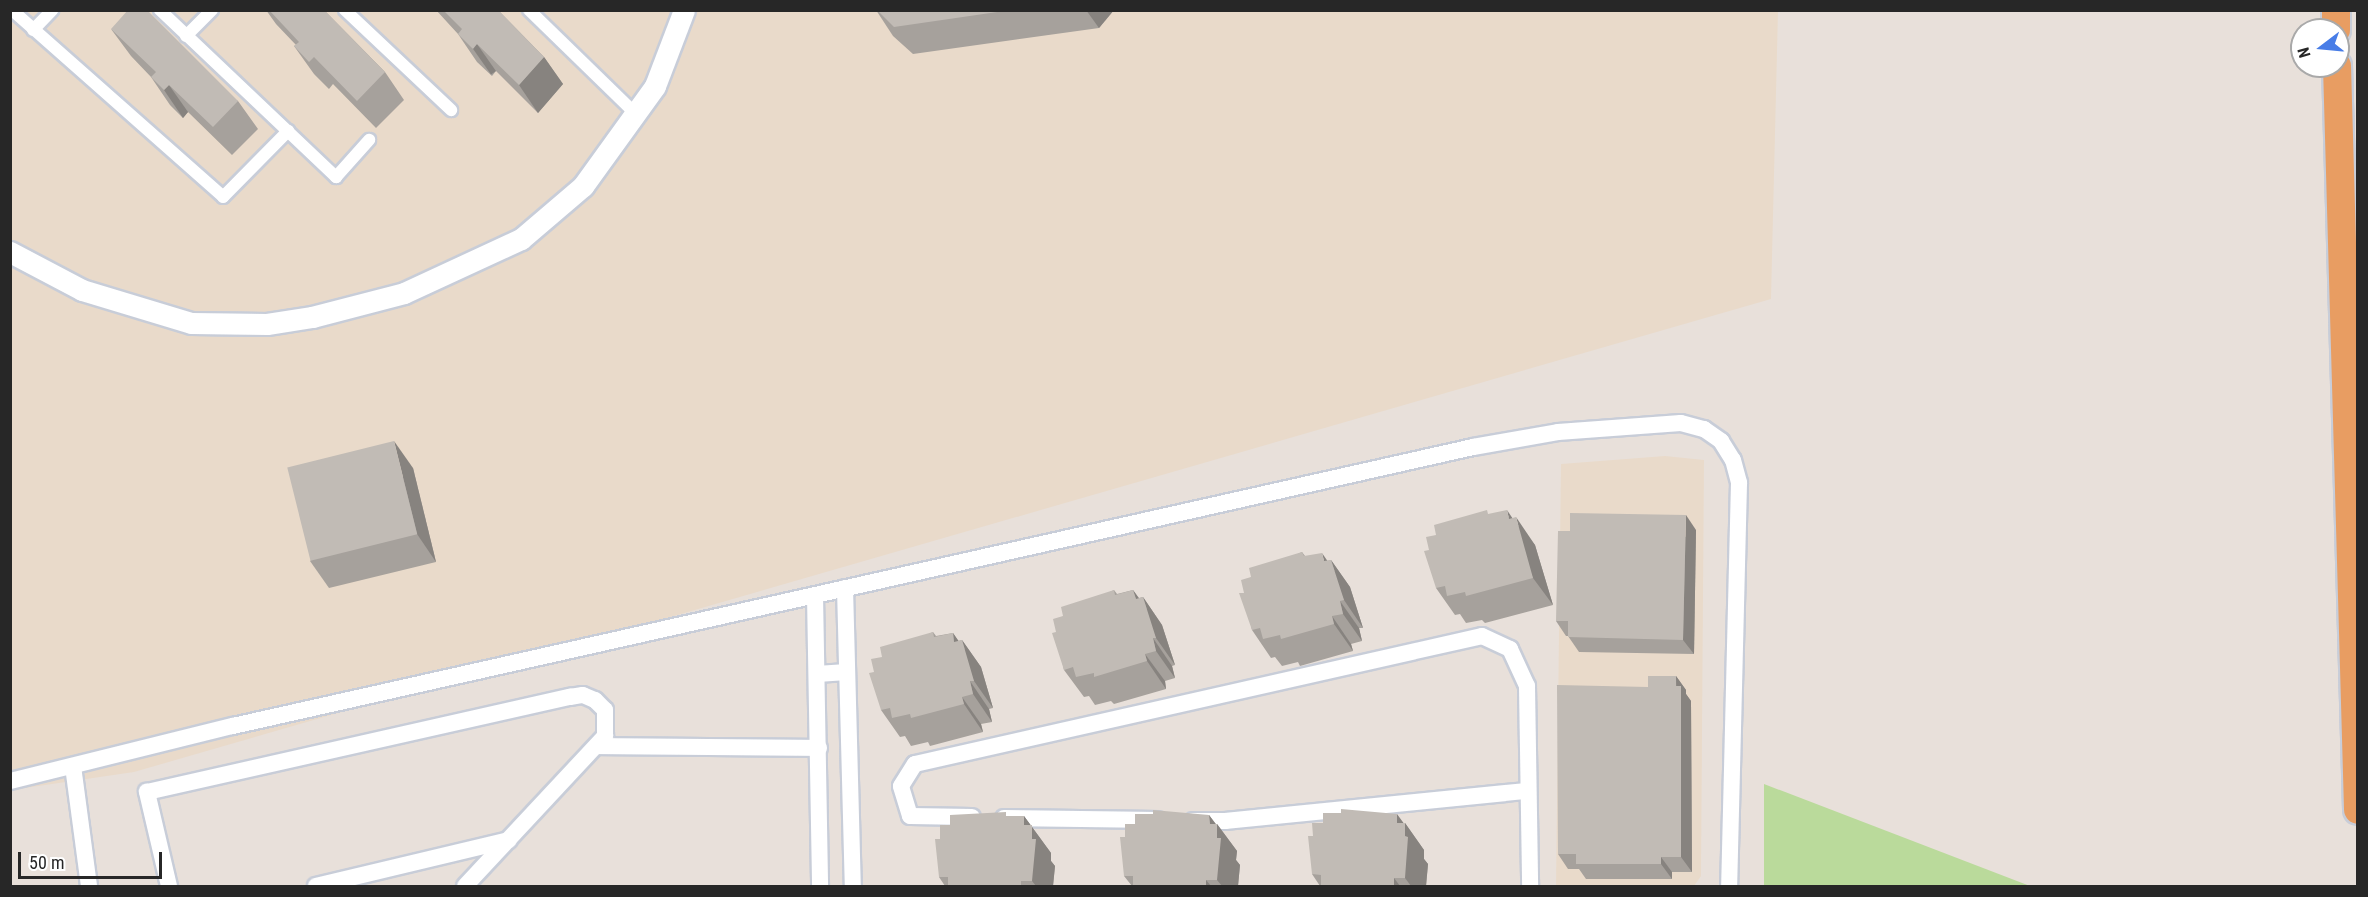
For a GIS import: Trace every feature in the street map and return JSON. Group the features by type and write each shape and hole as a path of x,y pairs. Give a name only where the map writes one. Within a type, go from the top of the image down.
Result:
{"highway":[{"path":"2337,78 2358,810"}],"street":[{"path":"12,10 223,197 288,131"},
{"path":"33,30 52,10"},
{"path":"160,10 336,177 369,140"},
{"path":"186,36 212,10"},
{"path":"345,10 358,16 452,110"},
{"path":"529,10 637,115"},
{"path":"10,252 93,294 191,323 267,324 312,317 404,293 521,239 583,186 637,115 655,86 684,10"},
{"path":"10,781 845,588 1520,437 1640,424 1694,425 1721,441 1733,460 1739,483 1730,886"},
{"path":"845,588 853,886"},
{"path":"815,595 820,886"},
{"path":"1527,791 1225,821 910,816 901,786 915,764 1482,636 1510,649 1527,686 1530,886"},
{"path":"817,674 847,672"},
{"path":"170,886 147,792 583,695 605,710 605,736 465,886"},
{"path":"597,746 819,748"},
{"path":"73,766 89,886"},
{"path":"316,886 509,840"}],"shaded area":[{"path":"10,11 1778,11 1771,299 134,772 11,790"},
{"path":"1665,456 1704,460 1701,876 1694,886 1556,886 1561,464"}],"green space":[{"path":"1764,784 2030,886 1764,886"}],"building":[{"path":"128,10 147,10 238,101 213,127 169,85 164,90 151,77 156,72 111,29"},
{"path":"269,10 324,10 385,72 357,101 314,57 309,62 294,46 299,42"},
{"path":"443,10 498,10 544,57 519,85 477,44 473,49 458,34 462,29"},
{"path":"877,10 1011,10 894,27"},
{"path":"394,441 417,534 310,561 287,468"},
{"path":"1487,510 1488,514 1507,510 1509,519 1516,517 1533,578 1466,596 1465,592 1447,596 1445,586 1436,588 1424,551 1429,550 1426,537 1436,535 1434,525"},
{"path":"1570,513 1686,515 1683,640 1568,637 1568,621 1556,621 1558,531 1570,531"},
{"path":"1302,552 1304,556 1322,553 1324,561 1331,560 1344,600 1340,601 1343,614 1332,616 1334,624 1281,639 1280,635 1263,639 1260,628 1252,630 1239,593 1244,593 1241,580 1251,577 1249,568"},
{"path":"1114,590 1115,595 1133,590 1136,599 1143,597 1156,638 1153,638 1156,651 1145,654 1147,661 1094,677 1094,673 1076,677 1073,667 1064,670 1052,633 1056,632 1053,619 1063,616 1061,607"},
{"path":"933,632 934,637 953,633 954,642 962,640 974,681 970,681 973,694 962,697 964,704 911,718 910,714 892,718 890,708 881,710 869,673 874,672 871,659 882,657 880,647"},
{"path":"1648,676 1676,676 1676,686 1681,686 1681,857 1661,857 1661,864 1576,864 1576,854 1558,854 1557,685 1648,687"},
{"path":"1341,809 1397,814 1397,823 1405,823 1405,836 1408,837 1405,878 1394,878 1394,886 1321,885 1321,875 1312,874 1308,836 1313,836 1312,823 1323,823 1323,813 1341,813"},
{"path":"1153,810 1209,815 1210,824 1217,824 1217,838 1221,838 1217,880 1206,880 1206,886 1133,886 1133,876 1124,876 1120,837 1125,837 1125,824 1135,824 1135,814 1153,814"},
{"path":"1006,812 1006,816 1024,816 1024,825 1032,825 1032,839 1036,839 1032,881 1021,881 1021,886 948,886 948,877 939,877 935,839 940,839 940,825 950,825 950,815"}]}
